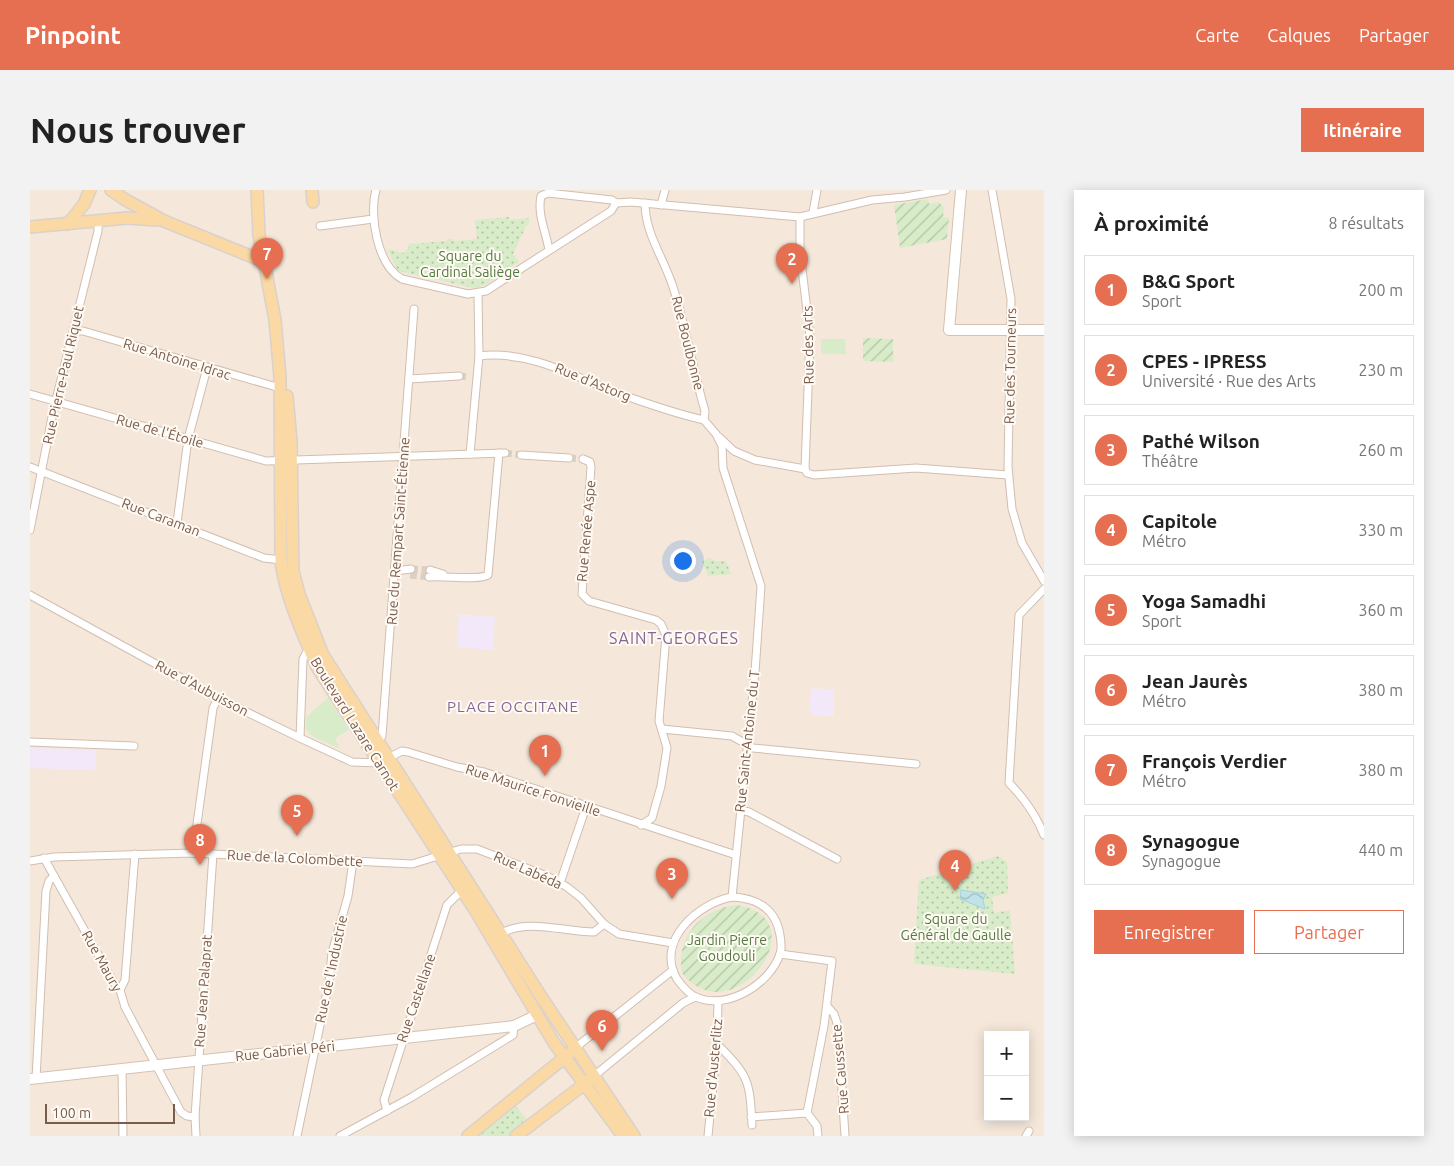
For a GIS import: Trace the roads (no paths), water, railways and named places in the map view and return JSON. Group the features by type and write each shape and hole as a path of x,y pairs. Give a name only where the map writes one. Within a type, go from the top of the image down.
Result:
{"main road":[{"path":"68,224 84,204 90,190"},
{"path":"111,190 164,221 265,262"},
{"name":"Boulevard Lazare Carnot","path":"257,190 259,236 276,304 285,375 285,461 276,560 317,667 384,760 498,936 575,1048 590,1080"},
{"path":"30,227 136,218 164,221"},
{"name":"Boulevard Lazare Carnot","path":"270,284 275,320 294,580 323,655 373,745"},
{"name":"Boulevard Lazare Carnot","path":"444,854 462,890 498,936 538,1015 564,1057 590,1080"},
{"path":"468,1136 575,1048"},
{"path":"516,1136 590,1080"},
{"path":"590,1080 623,1136"},
{"path":"590,1080 634,1136"}],"street":[{"path":"376,190 373,219 378,242 392,272 402,279 468,294 478,294 486,291 549,250 552,245 615,205 644,203 800,216 872,200 905,198 946,190"},
{"path":"661,205 665,190"},
{"path":"814,212 817,190"},
{"path":"961,190 949,330 1044,330"},
{"name":"Rue des Tourneurs","path":"992,190 1011,299 1008,475 1012,509 1018,530 1034,567 1044,581"},
{"path":"549,250 541,220 541,196 548,193 584,193 612,200 615,205"},
{"name":"Rue Boulbonne","path":"644,203 645,217 673,284 705,411 704,420"},
{"name":"Rue des Arts","path":"800,216 800,252 810,336 806,471"},
{"path":"320,226 373,219"},
{"name":"Rue Pierre-Paul Riquet","path":"30,530 56,401 98,231 98,221"},
{"path":"470,454 473,377 479,356 480,314 478,294"},
{"name":"Rue du Rempart Saint-Étienne","path":"373,745 382,736 414,309"},
{"name":"Rue Antoine Idrac","path":"74,331 83,331 280,388"},
{"name":"Rue d'Astorg","path":"479,356 507,357 550,365 612,391 683,415 704,420"},
{"path":"176,523 188,439 207,368"},
{"path":"409,379 459,376"},
{"name":"Rue de l'Étoile","path":"30,394 266,461 502,453 489,572 482,578 430,574"},
{"path":"704,420 734,451 755,460 806,471 814,475 916,468 1008,475"},
{"path":"716,434 723,456 730,451 734,451"},
{"path":"520,455 569,458"},
{"name":"Rue Saint-Antoine du T","path":"723,456 723,468 761,586 732,897"},
{"name":"Rue Renée Aspe","path":"583,459 591,464 581,589 583,597 589,602 656,620 661,624 666,635 659,720 662,729"},
{"name":"Rue Caraman","path":"30,467 276,560"},
{"path":"395,571 411,572"},
{"path":"1044,589 1019,615 1009,783 1025,800 1040,823 1044,835"},
{"name":"Rue d'Aubuisson","path":"30,595 218,698 300,738 352,762 384,760"},
{"path":"300,738 303,659 309,648"},
{"path":"193,853 213,708 218,698"},
{"path":"641,825 652,818 661,786 667,748 662,729 732,736 754,748 916,764"},
{"path":"30,742 134,746"},
{"name":"Rue Maurice Fonvieille","path":"384,760 402,751 457,767 484,772 641,825 736,854"},
{"path":"560,882 586,807"},
{"path":"740,810 749,812 837,859"},
{"name":"Rue Labéda","path":"444,854 460,849 477,850 560,882 581,898 604,924 626,936 673,943"},
{"name":"Rue de la Colombette","path":"30,861 44,858 193,853 416,863 444,854"},
{"path":"120,990 125,980 135,854"},
{"name":"Rue Jean Palaprat","path":"195,1132 198,1060 213,854"},
{"name":"Rue Maury","path":"44,858 114,983 120,990 125,1007 183,1114 195,1118"},
{"name":"Rue de l'Industrie","path":"297,1136 329,982 332,953 348,896 354,861"},
{"path":"33,1079 46,891 49,881 54,876"},
{"name":"Rue Castellane","path":"387,1111 384,1100 402,1038 447,905 462,890"},
{"path":"732,897 754,901 768,909 779,930 780,954 769,972 752,987 732,998 718,1001 695,997 679,981 673,970 673,943 680,930 700,910 715,901 732,897"},
{"path":"498,936 518,927 533,926 594,932 604,924"},
{"path":"780,954 832,961 827,1006 807,1113"},
{"path":"575,1048 673,970"},
{"path":"590,1080 683,1003 695,997"},
{"name":"Rue d'Austerlitz","path":"708,1136 717,1044 718,1001"},
{"name":"Rue Caussette","path":"827,1006 834,1014 838,1026 845,1136"},
{"name":"Rue Gabriel Péri","path":"33,1079 514,1026 538,1015"},
{"path":"340,1136 387,1111 514,1035 514,1026"},
{"path":"717,1044 744,1073 749,1088 752,1125"},
{"path":"122,1068 123,1136"},
{"path":"752,1117 807,1113"},
{"path":"807,1113 815,1122 818,1136"}],"water":[{"path":"961,890 986,894 983,900 985,909 960,899"}],"tunnel":[{"path":"459,376 469,377"},
{"path":"505,453 521,455"},
{"path":"569,458 583,459"},
{"path":"411,569 430,570"},
{"path":"410,575 429,577"}],"place":[{"name":"François Verdier","path":"267,279"},
{"name":"CPES - IPRESS","path":"792,284"},
{"name":"B&G Sport","path":"545,776"},
{"name":"Yoga Samadhi","path":"297,836"},
{"name":"Synagogue","path":"200,865"},
{"name":"Capitole","path":"955,891"},
{"name":"Pathé Wilson","path":"672,899"},
{"name":"Jean Jaurès","path":"602,1051"}],"district":[{"name":"SAINT-GEORGES","path":"674,638"},
{"name":"PLACE OCCITANE","path":"513,706"}],"park label":[{"name":"Square du Cardinal Saliège","path":"470,264"},
{"name":"Square du Général de Gaulle","path":"956,928"},
{"name":"Jardin Pierre Goudouli","path":"727,948"}]}
